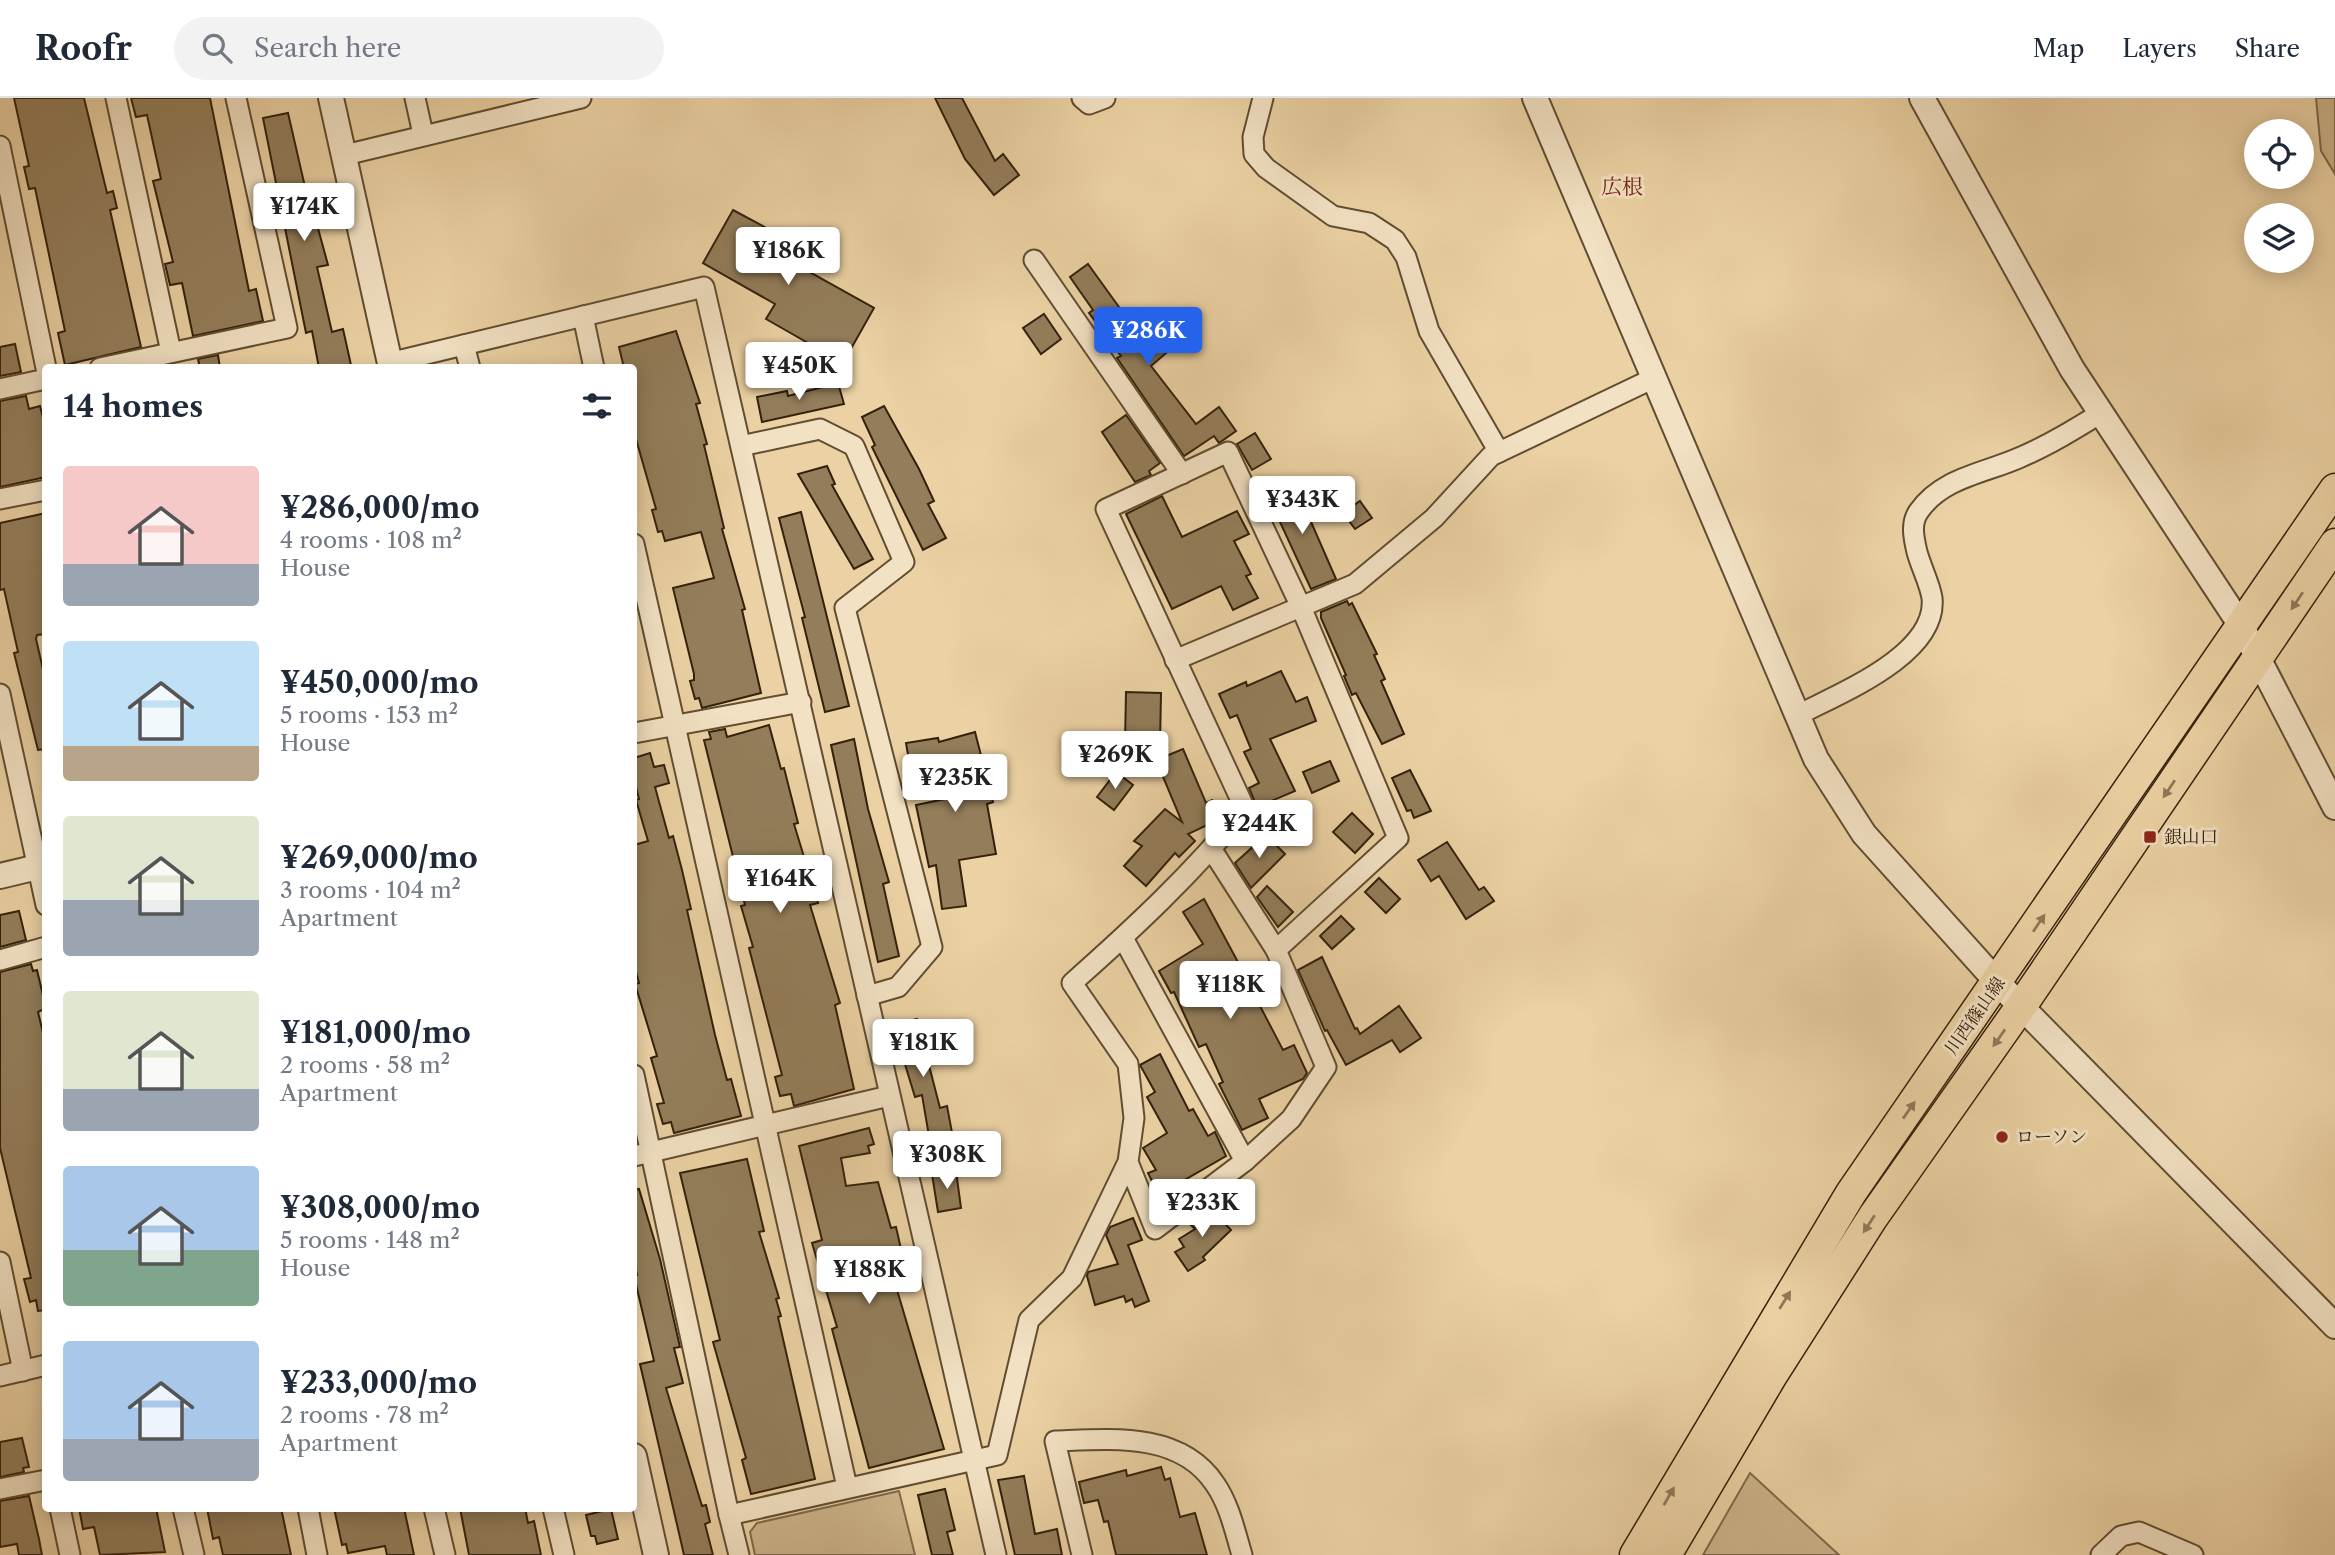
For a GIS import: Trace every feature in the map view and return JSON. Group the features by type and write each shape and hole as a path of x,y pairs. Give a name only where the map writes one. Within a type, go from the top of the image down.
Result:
{"main road":[{"name":"川西篠山線","path":"1635,1555 1852,1193 2328,499"},
{"name":"川西篠山線","path":"1667,1555 1771,1377 1872,1217 2022,1005 2335,544"}],"street":[{"path":"116,98 171,352"},
{"path":"118,364 287,328 236,98"},
{"path":"331,98 390,364"},
{"path":"415,98 423,134"},
{"path":"345,155 423,134 581,98"},
{"path":"1082,98 1089,104 1105,98"},
{"path":"1263,98 1253,137 1254,154 1266,168 1333,216 1369,223 1395,240 1406,257 1429,331 1499,452"},
{"path":"1535,98 1816,759 1864,834 1998,983 2335,1326"},
{"path":"1922,98 2072,369 2242,627 2335,807"},
{"path":"0,146 45,364"},
{"path":"1034,260 1182,474"},
{"path":"394,364 704,287 802,702 889,1096 996,1555"},
{"path":"583,316 593,364"},
{"path":"464,345 469,364"},
{"path":"1175,660 1355,584 1434,518 1491,456 1654,378"},
{"path":"0,389 42,380"},
{"path":"1798,715 1895,664 1914,644 1927,619 1932,598 1913,533 1917,513 1937,492 1969,475 2019,458 2055,441 2101,413"},
{"path":"741,446 820,429 854,446 904,562 845,608 932,947 898,987 867,996"},
{"path":"729,1515 997,1455 1028,1320 1072,1278 1128,1162 1134,1118 1128,1065 1072,984 1212,850 1245,809 1106,509 1228,452 1301,607 1398,838 1276,950"},
{"path":"0,499 42,491"},
{"path":"637,558 847,1487"},
{"path":"0,694 41,866 0,876"},
{"path":"637,732 802,702"},
{"path":"1128,1162 1155,1229 1245,1161 1291,1119 1326,1068 1276,950 1212,850"},
{"path":"1123,938 1245,1161"},
{"path":"0,960 42,948"},
{"path":"642,1154 889,1096"},
{"path":"637,1105 642,1154 739,1555"},
{"path":"0,1262 23,1371"},
{"path":"0,1376 42,1366"},
{"path":"1082,1555 1055,1441 1126,1438 1161,1446 1193,1461 1217,1486 1242,1555"},
{"path":"637,1470 656,1555"},
{"path":"0,1489 42,1481"},
{"path":"61,1512 70,1555"},
{"path":"184,1512 194,1555"},
{"path":"309,1512 317,1555"},
{"path":"435,1512 445,1555"},
{"path":"554,1512 564,1555"},
{"path":"2101,1555 2122,1536 2139,1532 2193,1555"}],"shaded area":[{"path":"2316,98 2335,98 2335,174 2321,151"},
{"path":"1750,1473 1839,1555 1703,1555"},
{"path":"899,1491 915,1555 755,1555 750,1532 757,1523"}],"building":[{"path":"14,98 84,98 107,193 113,191 117,208 110,210 141,347 65,364 58,333 65,331 35,188 29,189 24,167 29,166"},
{"path":"131,98 210,98 249,291 256,289 263,321 193,336 182,283 170,285 165,264 173,262 153,181 161,179 147,115 136,117"},
{"path":"935,98 962,98 995,161 1003,154 1019,175 994,195 965,159"},
{"path":"288,113 308,200 310,199 328,265 317,267 332,332 343,329 351,364 318,364 312,331 306,333 263,118"},
{"path":"733,210 798,245 790,261 874,308 843,363 766,319 775,304 703,263"},
{"path":"1088,264 1137,332 1148,321 1172,348 1151,366 1196,424 1219,407 1236,431 1219,443 1214,436 1184,456 1117,358 1121,356 1089,313 1093,310 1070,277"},
{"path":"1044,314 1061,339 1041,354 1023,328"},
{"path":"676,331 700,403 696,404 707,444 704,445 724,528 722,529 745,609 742,610 761,693 702,708 699,698 695,699 690,681 694,680 694,674 673,588 714,578 701,532 665,541 662,531 658,532 652,510 656,509 637,442 637,364 623,364 619,347"},
{"path":"15,344 21,372 0,376 0,347"},
{"path":"218,355 219,364 199,364 198,359"},
{"path":"838,383 844,404 762,422 757,397 787,391 788,396"},
{"path":"26,396 29,409 40,406 42,478 0,487 0,401"},
{"path":"884,406 919,469 934,501 928,504 946,538 923,550 872,447 875,445 862,417"},
{"path":"1126,415 1160,463 1149,471 1151,475 1135,482 1102,432"},
{"path":"1255,433 1271,459 1252,470 1237,444"},
{"path":"827,466 835,484 832,485 873,559 854,569 798,474"},
{"path":"1294,483 1336,579 1311,589 1268,496"},
{"path":"1162,496 1182,537 1237,511 1249,534 1234,541 1251,574 1246,576 1258,598 1233,610 1221,586 1172,609 1126,514"},
{"path":"1360,501 1372,518 1355,529 1343,513"},
{"path":"801,512 849,706 825,712 802,618 805,617 779,518"},
{"path":"42,514 42,634 37,635 36,639 42,665 42,750 38,750 14,653 18,652 4,589 0,590 0,523"},
{"path":"1347,601 1349,605 1352,603 1377,654 1374,655 1385,679 1381,681 1404,734 1382,744 1356,693 1352,695 1321,618 1321,612"},
{"path":"1281,671 1296,702 1307,697 1316,721 1270,739 1295,791 1257,807 1249,788 1259,783 1244,752 1251,749 1237,715 1230,718 1219,694 1246,682 1247,686"},
{"path":"1126,692 1161,693 1160,744 1125,743"},
{"path":"769,725 781,769 784,768 798,823 794,824 818,903 810,905 840,1003 835,1005 854,1089 794,1106 791,1094 780,1096 775,1077 782,1075 749,948 753,947 741,906 745,905 704,740 711,739 709,732 725,729 727,737"},
{"path":"975,732 993,802 987,804 996,854 959,860 966,906 942,909 936,865 929,867 916,805 964,795 954,759 910,766 906,743 938,738 939,742"},
{"path":"854,739 868,809 889,882 883,884 899,956 878,962 831,745"},
{"path":"1183,749 1206,803 1212,800 1220,819 1188,834 1195,841 1179,857 1175,853 1146,886 1124,866 1142,846 1134,841 1165,809 1182,822 1156,760"},
{"path":"650,753 654,767 664,765 669,783 655,787 669,838 673,836 682,870 691,909 687,910 715,1035 727,1080 731,1079 741,1116 674,1133 671,1122 663,1124 657,1104 664,1103 651,1058 657,1056 637,991 637,844 648,841 637,803 637,757"},
{"path":"1330,761 1339,781 1312,793 1303,772"},
{"path":"1410,770 1431,811 1414,818 1411,810 1407,811 1392,778"},
{"path":"1116,772 1133,785 1114,810 1097,797"},
{"path":"1352,813 1373,834 1355,853 1333,832"},
{"path":"1266,835 1285,854 1251,888 1235,863"},
{"path":"1447,842 1479,890 1484,887 1494,901 1466,919 1439,876 1431,881 1418,860"},
{"path":"1379,878 1400,899 1386,913 1365,892"},
{"path":"1267,886 1293,912 1278,927 1257,897"},
{"path":"1204,899 1239,964 1245,962 1255,983 1249,985 1283,1050 1294,1045 1307,1073 1303,1079 1259,1099 1268,1118 1242,1130 1219,1084 1223,1082 1206,1044 1199,1047 1174,992 1171,993 1159,971 1203,944 1183,912"},
{"path":"19,911 26,940 0,947 0,915"},
{"path":"1341,916 1354,929 1332,949 1320,936"},
{"path":"1322,957 1355,1029 1357,1028 1360,1034 1399,1006 1421,1038 1400,1052 1392,1040 1346,1065 1327,1030 1325,1031 1298,970"},
{"path":"31,964 33,971 37,970 42,991 42,1010 38,1012 42,1028 42,1310 38,1311 36,1300 30,1302 24,1279 31,1278 0,1148 0,972"},
{"path":"917,1019 940,1108 947,1106 953,1138 930,1142 922,1095 915,1097 893,1025"},
{"path":"1160,1054 1189,1111 1193,1109 1208,1136 1215,1132 1226,1156 1183,1181 1187,1189 1162,1202 1148,1173 1156,1170 1143,1148 1167,1133 1147,1097 1155,1092 1140,1065"},
{"path":"869,1128 874,1144 868,1146 870,1153 841,1158 846,1186 878,1182 891,1228 896,1227 908,1280 895,1283 944,1449 869,1468 832,1329 837,1327 812,1243 822,1240 799,1146"},
{"path":"747,1159 764,1231 759,1232 779,1298 776,1299 781,1316 778,1317 815,1479 751,1494 742,1460 746,1458 713,1342 720,1340 680,1173"},
{"path":"956,1171 961,1208 938,1212 932,1174"},
{"path":"637,1189 660,1259 680,1347 674,1348 683,1383 666,1388 702,1506 706,1505 710,1522 705,1524 713,1555 684,1555 640,1364 654,1361 637,1289"},
{"path":"1209,1207 1231,1230 1203,1257 1205,1260 1188,1271 1175,1252 1184,1247 1179,1239 1195,1229 1191,1225"},
{"path":"1133,1218 1142,1240 1128,1245 1149,1301 1135,1307 1132,1299 1126,1302 1124,1296 1095,1305 1088,1272 1118,1264 1106,1235 1110,1227"},
{"path":"22,1438 29,1467 23,1468 24,1472 0,1477 0,1442"},
{"path":"1161,1467 1165,1480 1170,1478 1180,1517 1195,1513 1207,1555 1116,1555 1108,1521 1104,1522 1098,1500 1084,1503 1079,1482 1126,1470 1127,1476"},
{"path":"1024,1476 1035,1534 1057,1529 1062,1555 1015,1555 998,1480"},
{"path":"945,1489 955,1530 947,1532 953,1555 932,1555 918,1495"},
{"path":"29,1496 42,1555 19,1555 17,1544 0,1547 0,1501"},
{"path":"80,1512 157,1512 165,1552 100,1555 94,1527 83,1529"},
{"path":"208,1512 282,1512 291,1555 223,1555 219,1537 213,1539"},
{"path":"335,1512 405,1512 414,1555 387,1555 385,1546 348,1553 346,1544 342,1545"},
{"path":"461,1512 526,1512 528,1523 534,1521 541,1555 469,1555"},
{"path":"612,1512 618,1539 597,1544 595,1536 591,1536 586,1515"}],"place":[{"name":"銀山口","path":"2150,837"},
{"name":"ローソン","path":"2002,1137"}],"district":[{"name":"広根","path":"1622,187"}]}
